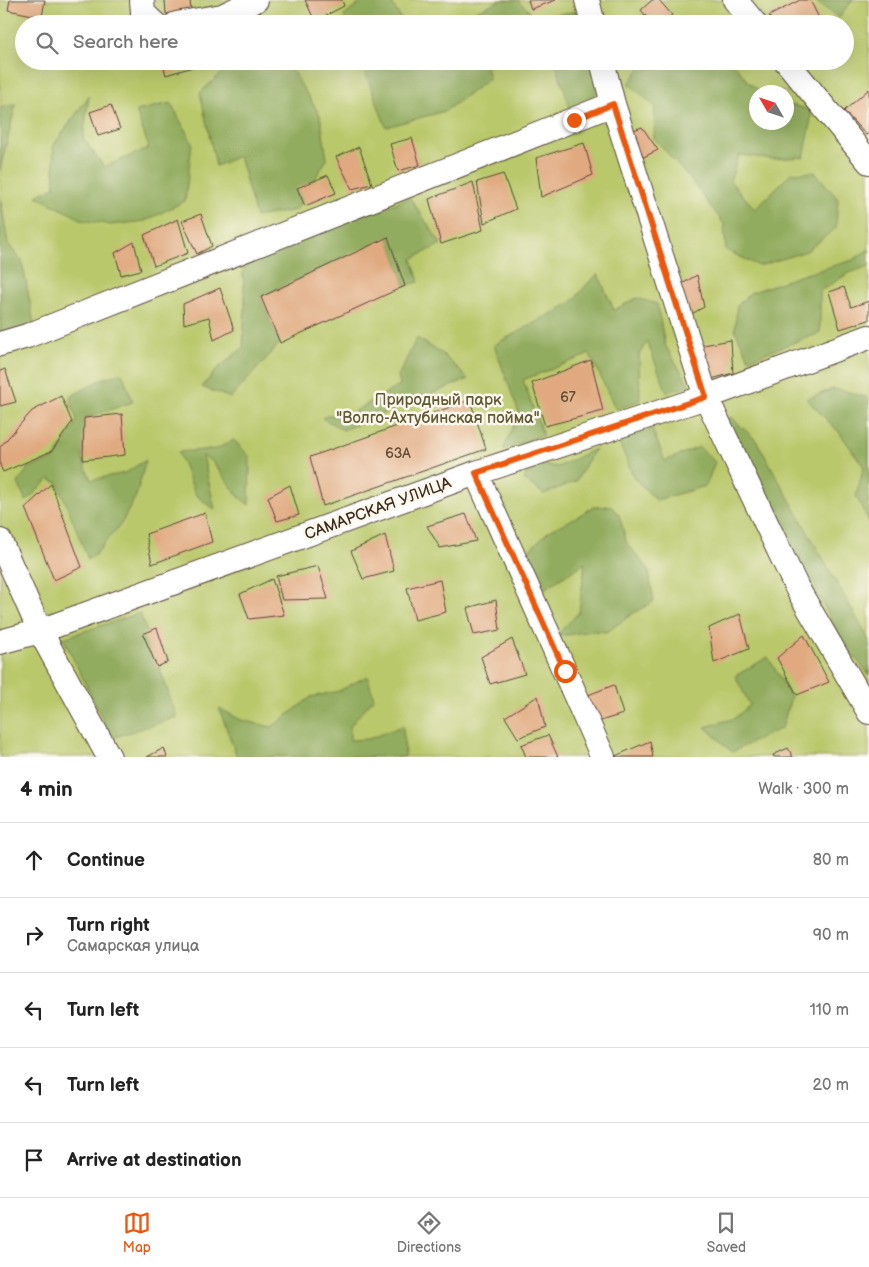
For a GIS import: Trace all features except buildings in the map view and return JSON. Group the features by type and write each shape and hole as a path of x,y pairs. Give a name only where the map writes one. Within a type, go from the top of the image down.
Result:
{"street":[{"path":"142,0 143,13 145,15"},
{"path":"224,15 256,0"},
{"path":"587,0 591,15"},
{"path":"735,0 748,15"},
{"path":"604,70 613,104 706,397 797,588 869,712"},
{"path":"793,70 869,162"},
{"path":"0,344 27,336 613,104"},
{"name":"САМАРСКАЯ УЛИЦА","path":"0,642 40,631 476,473 706,397 869,337"},
{"path":"476,473 603,757"},
{"path":"0,542 40,631 109,757"}],"green space":[{"name":"Природный парк \"Волго-Ахтубинская пойма\"","path":"0,0 869,0 869,757 0,757"},
{"path":"364,0 390,0 399,15 345,15"},
{"path":"502,0 518,0 533,15 466,15"},
{"path":"814,0 853,0 841,15 835,15"},
{"path":"577,11 578,15 554,15"},
{"path":"224,70 292,70 320,115 327,159 296,210 256,217 239,156 216,166 200,93"},
{"path":"364,70 487,70 489,79 445,111 386,127"},
{"path":"558,70 597,70 602,85 574,120"},
{"path":"639,70 739,70 752,85 749,85 749,130 794,130 794,106 811,110 810,128 804,157 773,159 739,155 730,181 755,209 791,173 815,172 838,199 836,228 807,251 759,266 726,250 724,224 690,179 654,138 655,106 629,84"},
{"path":"89,96 83,138 104,167 149,148 136,111 171,103 192,143 185,201 145,221 111,225 83,220 36,196 55,187 53,146"},
{"path":"16,104 0,170 0,108"},
{"path":"0,195 8,244 22,261 34,324 0,336"},
{"path":"410,198 441,244 412,259 419,282 405,286 388,238 261,297 280,343 231,398 202,387 217,369 243,348 245,304 243,273 245,256"},
{"path":"869,249 869,266 849,273 820,291 820,333 749,359 735,330 737,306 750,293 853,260"},
{"path":"598,274 614,310 637,298 657,304 665,345 690,386 667,392 647,342 639,354 640,400 616,410 590,354 523,380 543,435 503,450 519,413 494,345 571,303"},
{"path":"417,338 443,354 468,379 343,430 322,418 329,415 348,415 400,385 398,376"},
{"path":"122,373 133,402 85,418 83,460 91,480 125,473 146,460 136,496 121,524 94,556 88,559 58,483 49,479 26,501 18,483 28,468 54,459 77,421 70,397 102,379"},
{"path":"833,389 869,398 869,522 856,496 864,467 839,432 806,399"},
{"path":"731,417 756,440 869,640 869,675 843,642 820,598 797,588 780,526 735,490 720,427"},
{"path":"652,429 665,461 699,447 715,462 706,486 656,500 634,478 618,440"},
{"path":"234,440 250,457 249,505 238,496 213,462 203,456 215,510 196,495 178,452 216,449"},
{"path":"595,449 576,481 544,494 524,480 531,463 558,467"},
{"path":"611,506 619,515 627,544 648,568 654,601 607,632 591,631 555,637 579,612 585,563 544,589 516,563 550,530 593,507"},
{"path":"140,613 177,717 112,738 63,638"},
{"path":"768,657 791,697 782,728 732,752 705,727 735,718 750,705 735,676"},
{"path":"367,676 374,698 350,726 350,740 368,739 403,726 405,757 237,757 219,708 241,720 272,727 311,697 339,691"}],"route":[{"path":"565,671 476,473 706,397 613,104 574,120"}]}
